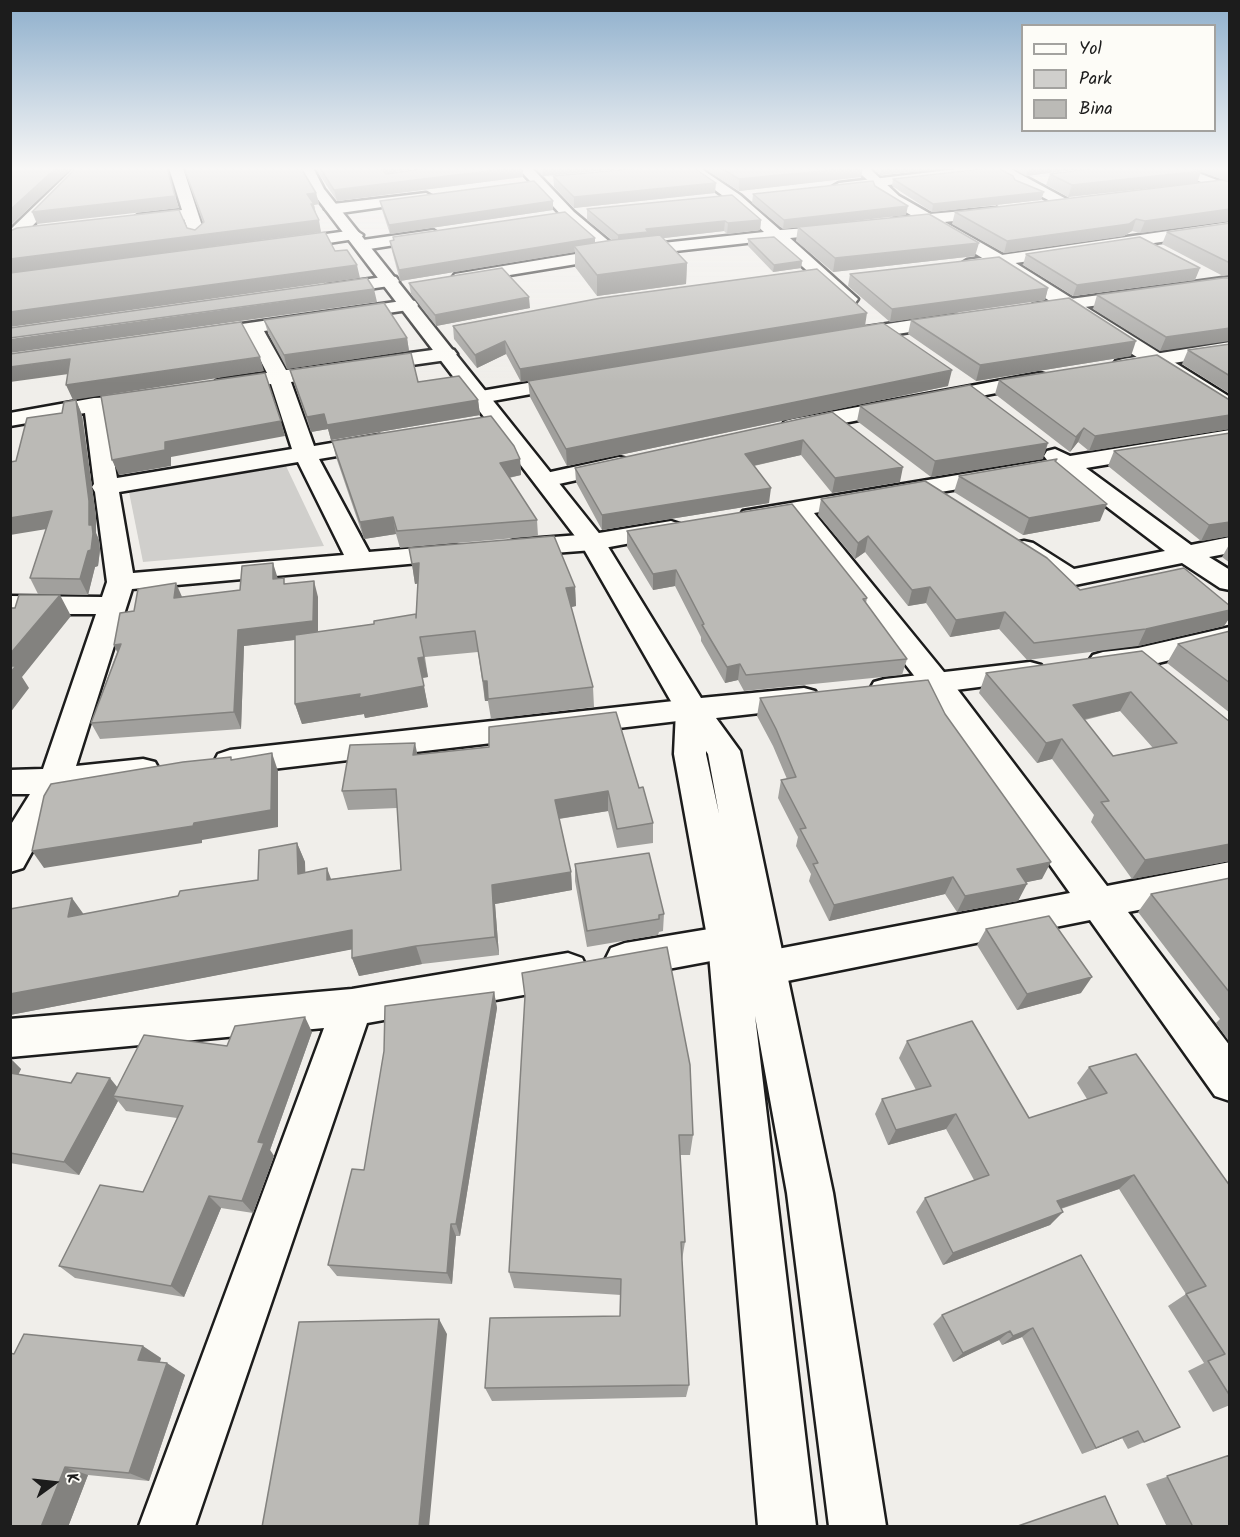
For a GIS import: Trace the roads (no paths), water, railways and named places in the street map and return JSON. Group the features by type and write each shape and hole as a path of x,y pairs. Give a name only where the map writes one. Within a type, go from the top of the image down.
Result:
{"street":[{"path":"199,240 201,246"},
{"path":"359,240 404,290 432,335 593,542 692,710 724,751 810,1193 858,1527"},
{"path":"262,248 362,240"},
{"path":"598,240 613,253"},
{"path":"442,281 613,253 728,240"},
{"path":"783,240 885,330 913,350"},
{"path":"964,240 1230,407"},
{"path":"954,266 1138,240 1164,254"},
{"path":"1191,268 1226,285"},
{"path":"796,276 850,278"},
{"path":"1010,312 1226,285"},
{"path":"307,293 404,290"},
{"path":"184,337 253,328 404,290"},
{"path":"826,339 976,317"},
{"path":"253,328 279,377 304,454 360,560"},
{"path":"432,335 455,330"},
{"path":"1107,368 1230,348"},
{"path":"198,388 447,354"},
{"path":"776,429 971,390 1062,375"},
{"path":"952,376 990,404"},
{"path":"481,397 594,378"},
{"path":"15,423 94,404 128,399"},
{"path":"10,858 55,781 118,594 94,404"},
{"path":"834,417 861,438"},
{"path":"476,425 499,421"},
{"path":"730,520 1230,437"},
{"path":"104,487 396,439"},
{"path":"1036,441 1186,554 1230,582"},
{"path":"545,480 637,460"},
{"path":"898,466 925,487 954,505"},
{"path":"798,508 937,684 1230,1082"},
{"path":"10,605 118,594 360,560 593,542 696,525"},
{"path":"1003,535 1070,578 1230,545"},
{"path":"10,782 55,781 937,684 1138,658 1228,638"},
{"path":"1138,658 1165,681"},
{"path":"692,710 690,754 726,942 787,1527"},
{"path":"767,968 1230,877"},
{"path":"10,1038 352,1007 726,942"},
{"path":"167,1527 352,1007"}]}
